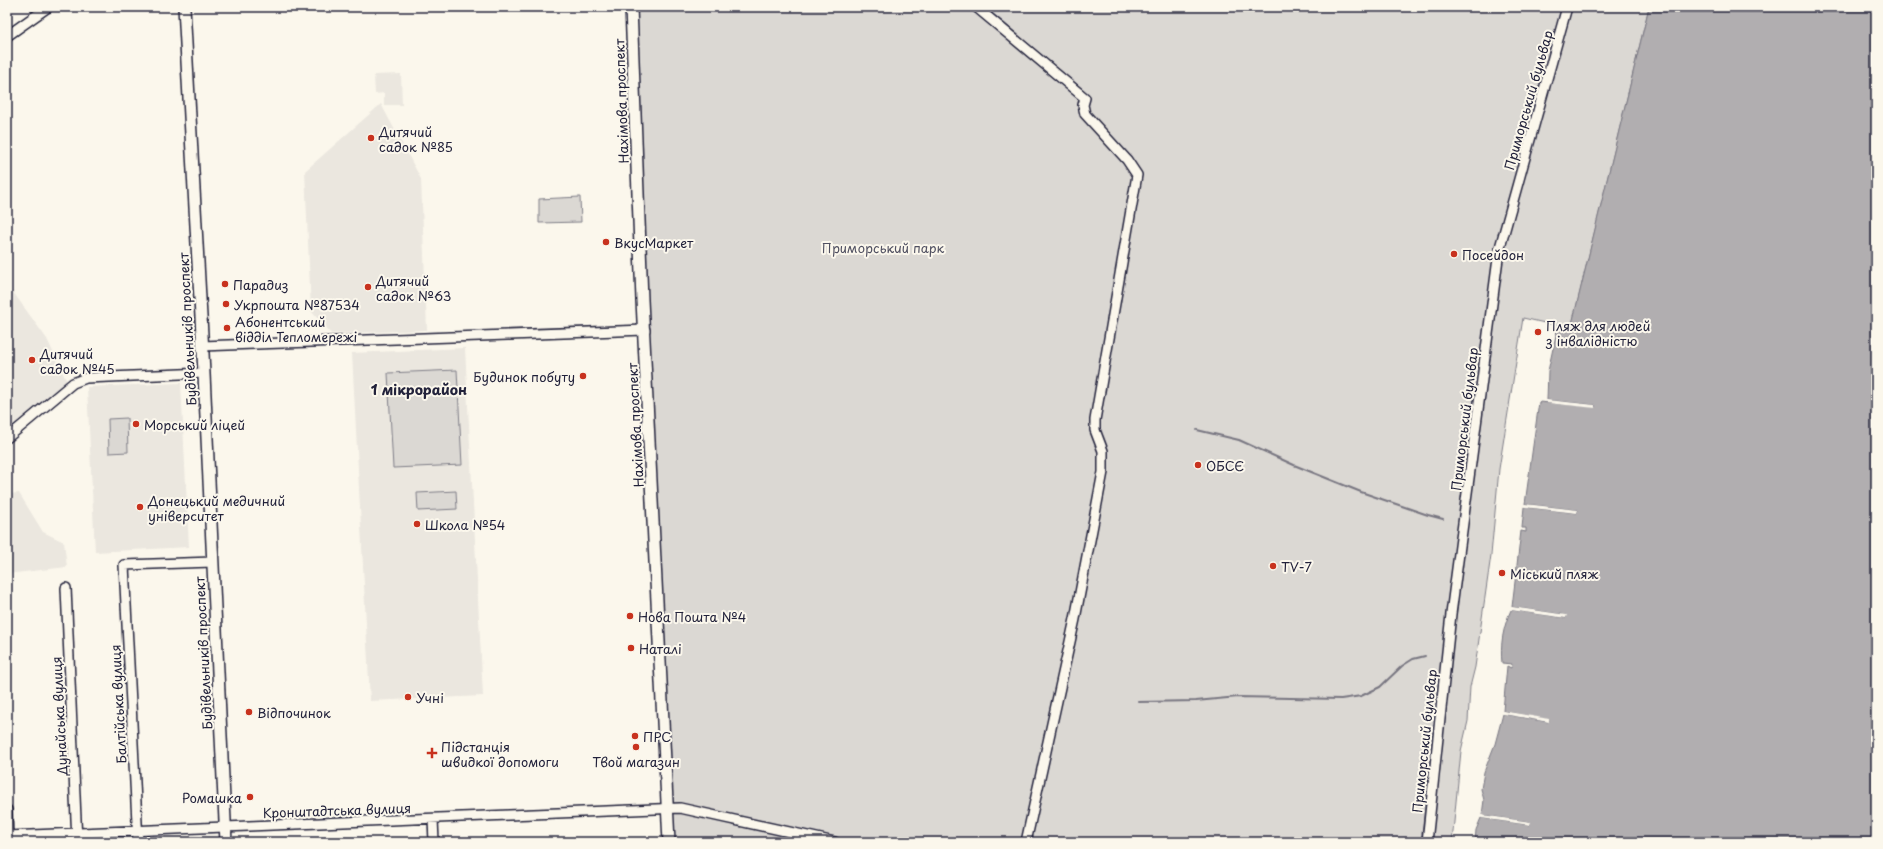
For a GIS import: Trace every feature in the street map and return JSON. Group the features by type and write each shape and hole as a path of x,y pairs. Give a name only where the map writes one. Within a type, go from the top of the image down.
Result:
{"main road":[{"name":"Будівельників проспект","path":"184,7 204,373 226,842"},
{"name":"Нахімова проспект","path":"631,7 669,842"}],"street":[{"path":"7,36 48,7"},
{"path":"976,7 1085,98 1083,105 1085,114 1127,160 1137,175 1095,420 1095,430 1103,451 1104,472 1075,619 1026,842"},
{"name":"Приморський бульвар","path":"1427,842 1452,607 1499,251 1567,7"},
{"path":"202,346 645,330"},
{"path":"7,438 73,383 79,380 86,378 204,373"},
{"name":"Балтійська вулиця","path":"138,842 124,565 213,562"},
{"name":"Дунайська вулиця","path":"66,588 77,838"},
{"name":"Кронштадтська вулиця","path":"8,838 77,838 138,831 680,808 835,842"},
{"path":"7,810 8,838"},
{"path":"433,819 434,842"}],"shaded area":[{"path":"1649,7 1865,7 1876,12 1876,842 1475,842 1476,830 1481,818 1530,825 1530,822 1482,815 1484,800 1481,789 1484,772 1495,744 1503,714 1548,722 1549,720 1503,711 1507,666 1511,668 1512,664 1502,663 1501,650 1503,636 1511,610 1566,618 1566,615 1512,607 1521,531 1526,532 1526,528 1522,528 1524,507 1577,513 1578,510 1525,504 1539,402 1595,407 1595,405 1547,400 1548,371 1558,326 1571,328"},
{"path":"401,74 402,105 384,105 384,93 375,94 374,75"},
{"path":"381,104 421,179 427,330 331,334 311,311 305,171"},
{"name":"Дитячий садок №45","path":"13,292 47,339 67,382 7,434 7,297"},
{"name":"Школа №54","path":"465,348 483,696 370,701 352,353"},
{"path":"181,383 189,547 95,552 87,387"},
{"path":"19,493 43,532 64,542 67,567 7,574 7,494"},
{"path":"532,838 532,842 480,842 480,840"}],"green space":[{"name":"Приморський парк","path":"633,7 975,7 1082,96 1084,90 985,7 1563,7 1495,250 1447,612 1421,842 669,842"},
{"path":"1572,7 1649,7 1571,329 1523,318 1499,469 1491,555 1475,667 1470,687 1468,721 1461,751 1452,842 1430,842 1455,615 1503,252"},
{"path":"580,197 581,222 539,223 539,199"},
{"path":"457,370 462,465 393,468 388,373"},
{"path":"127,418 128,452 109,453 108,419"},
{"path":"456,491 457,509 418,511 417,493"}],"pier":[{"path":"1547,400 1595,405 1595,408 1547,403"},
{"path":"1525,504 1578,510 1577,513 1524,507"},
{"path":"1512,607 1567,615 1566,618 1511,610"},
{"path":"1503,711 1549,719 1549,722 1503,714"},
{"path":"1482,815 1531,822 1530,825 1481,818"}],"waterway":[{"path":"1197,430 1239,440 1294,465 1361,492 1443,519"},
{"path":"1138,702 1196,701 1238,697 1341,699 1361,696 1380,687 1402,666 1413,659 1425,656"}],"place":[{"name":"Дитячий садок №85","path":"371,138"},
{"name":"ВкусМаркет","path":"606,242"},
{"name":"Посейдон","path":"1454,254"},
{"name":"Парадиз","path":"225,284"},
{"name":"Дитячий садок №63","path":"368,287"},
{"name":"Укрпошта №87534","path":"226,304"},
{"name":"Абонентський відділ Тепломережі","path":"227,328"},
{"name":"Пляж для людей з інвалідністю","path":"1538,332"},
{"name":"Дитячий садок №45","path":"32,360"},
{"name":"Будинок побуту","path":"583,376"},
{"name":"Морський ліцей","path":"136,424"},
{"name":"ОБСЄ","path":"1198,465"},
{"name":"Донецький медичний університет","path":"140,507"},
{"name":"Школа №54","path":"417,524"},
{"name":"TV-7","path":"1273,566"},
{"name":"Міський пляж","path":"1502,573"},
{"name":"Нова Пошта №4","path":"630,616"},
{"name":"Наталі","path":"631,648"},
{"name":"Учні","path":"408,697"},
{"name":"Відпочинок","path":"249,712"},
{"name":"ПРС","path":"635,736"},
{"name":"Твой магазин","path":"636,747"},
{"name":"Підстанція швидкої допомоги","path":"432,753"},
{"name":"Ромашка","path":"250,797"}],"district":[{"name":"1 мікрорайон","path":"419,389"}]}
